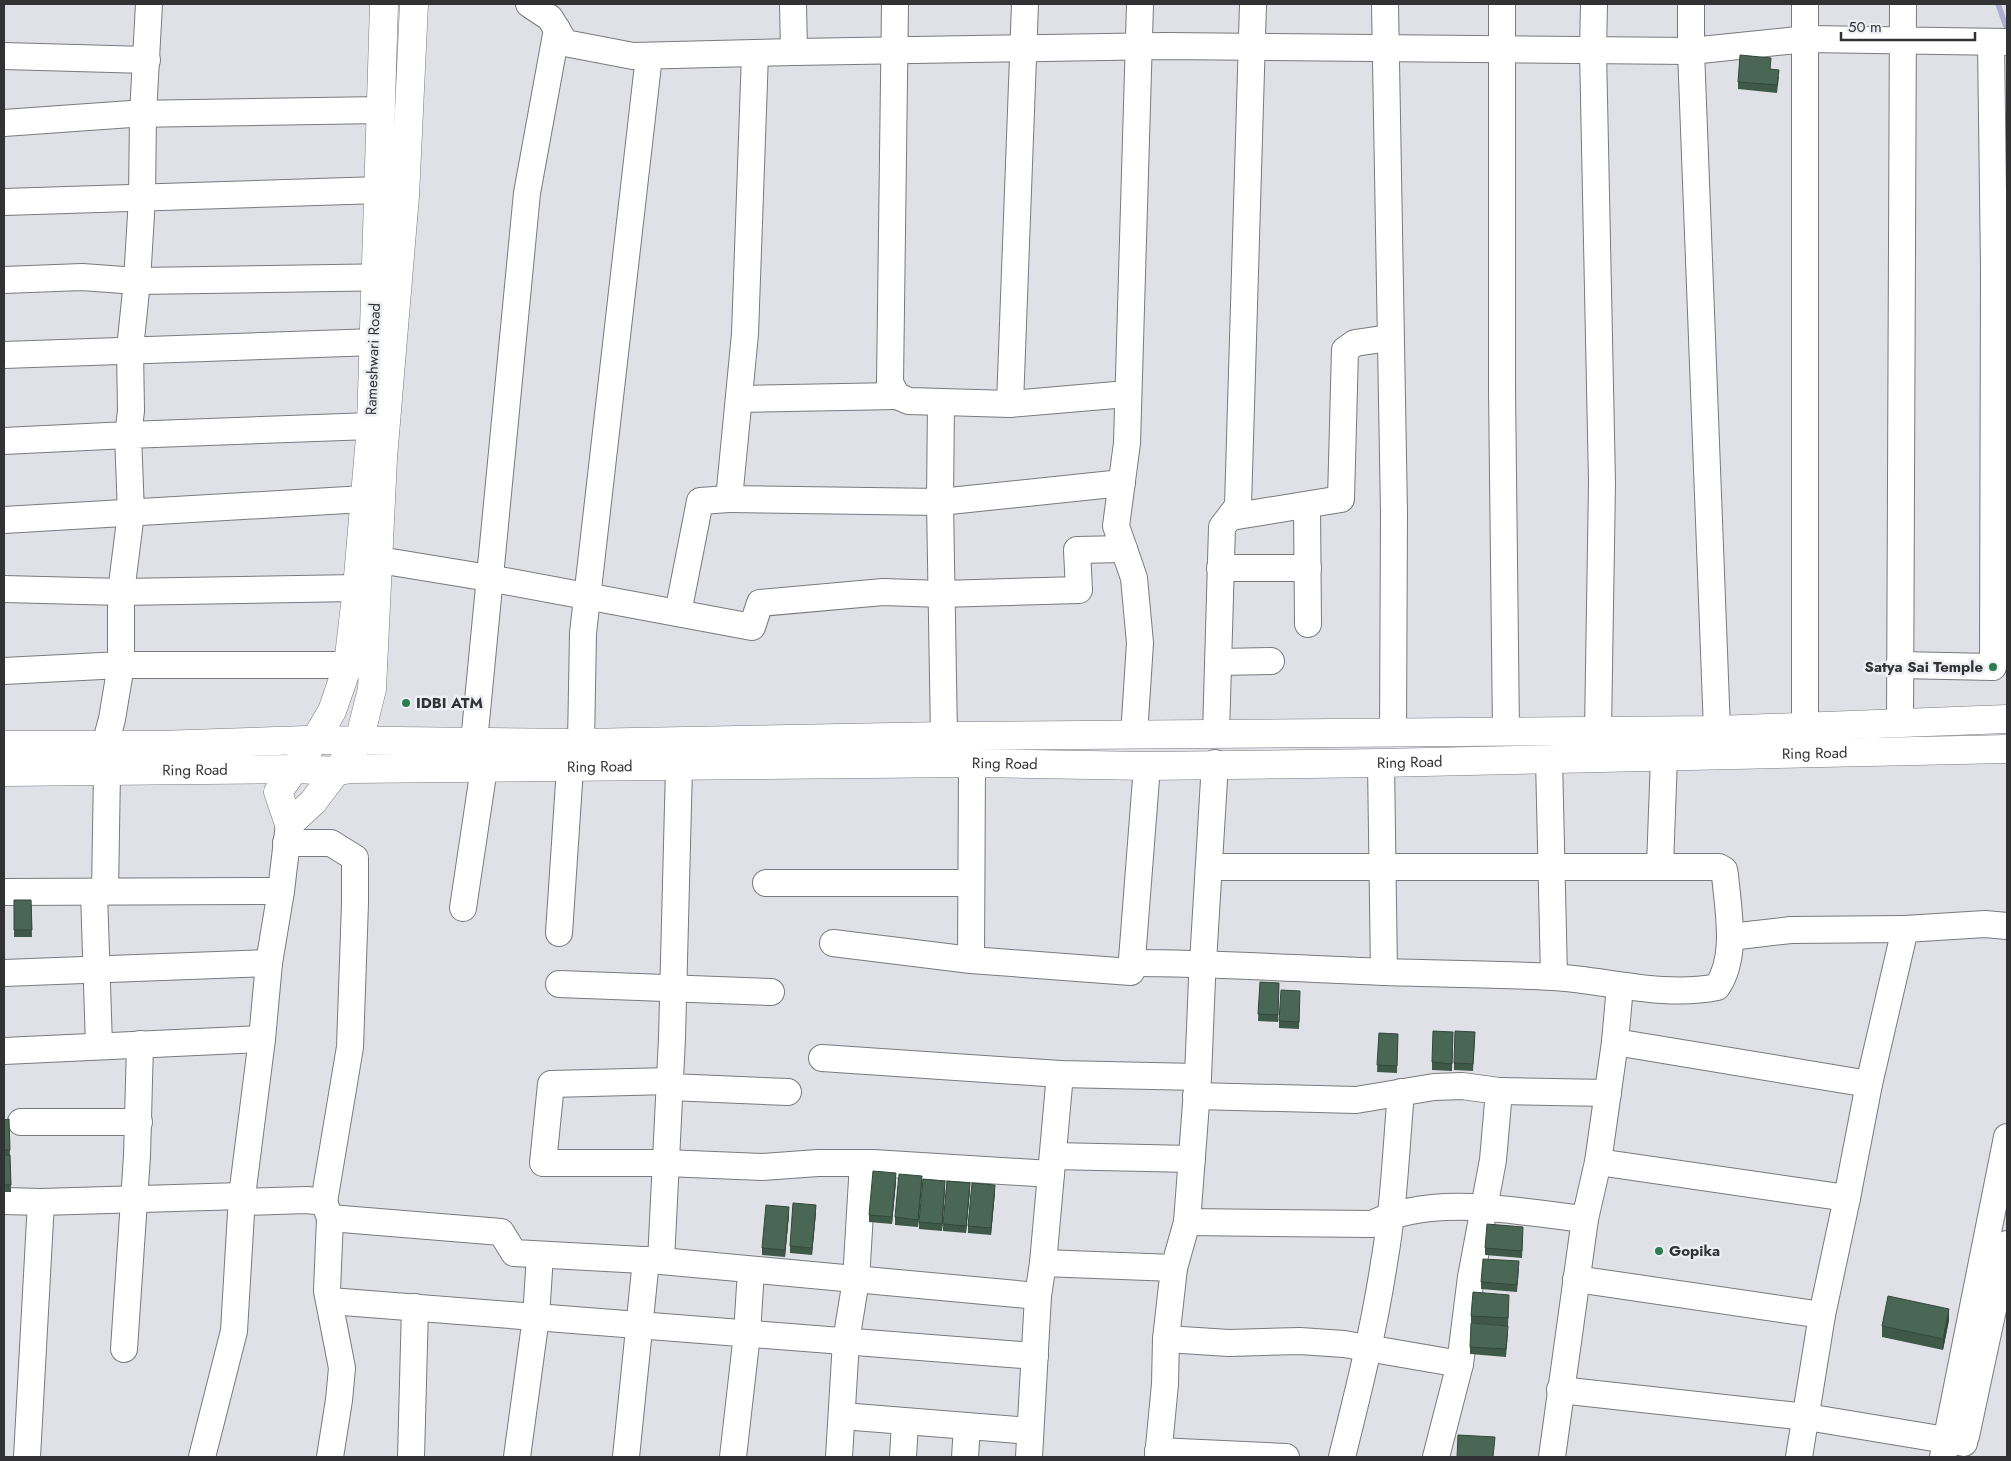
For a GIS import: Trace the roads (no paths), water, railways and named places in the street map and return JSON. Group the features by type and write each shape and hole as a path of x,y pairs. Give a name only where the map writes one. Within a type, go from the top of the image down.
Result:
{"main road":[{"name":"Rameshwari Road","path":"288,833 277,795 315,740 332,711 348,665 357,588 372,500 370,426 375,342 387,277 380,190 384,4"},
{"path":"288,833 338,771 359,741 372,689 379,560 372,500 387,277 409,130 414,4"},
{"name":"Ring Road","path":"4,772 106,758 315,740 581,743 944,736 1506,731 1598,732 1716,730 2007,719"},
{"name":"Ring Road","path":"4,745 106,758 338,771 352,769 972,763 1147,766 1216,763 1381,763 2007,749"}],"street":[{"path":"100,1046 97,970 99,892 106,758 121,665 121,592 131,514 128,435 131,411 130,349 137,281 142,198 143,114 149,4"},
{"path":"793,4 794,52"},
{"path":"895,4 896,51 890,383 897,396"},
{"path":"1010,404 1025,4"},
{"path":"1134,735 1140,643 1134,578 1116,526 1127,443 1140,4"},
{"path":"1216,734 1222,527 1238,506 1253,4"},
{"path":"1385,4 1384,48 1394,513 1392,733"},
{"path":"1502,4 1506,731"},
{"path":"1594,4 1593,50 1602,482 1598,732"},
{"path":"1691,4 1690,51 1716,730"},
{"path":"1805,727 1806,4"},
{"path":"1900,724 1903,4"},
{"path":"544,12 565,43 633,56 1139,47 1690,51 1806,39 1999,42 1994,298 2000,666 1899,665"},
{"path":"474,742 544,12"},
{"path":"729,499 745,334 755,54"},
{"path":"4,56 147,60"},
{"path":"581,743 583,633 649,56"},
{"path":"4,123 143,114 382,110"},
{"path":"4,202 380,190"},
{"path":"4,280 82,277 137,281 387,277"},
{"path":"1231,517 1341,499 1345,350 1355,343 1390,338"},
{"path":"4,355 130,349 375,342"},
{"path":"739,399 897,396 909,401 1010,404 1127,394"},
{"path":"941,402 940,502 944,736"},
{"path":"4,441 370,426"},
{"path":"678,613 700,501 729,499 940,502 1122,482"},
{"path":"4,520 372,500"},
{"path":"1307,505 1308,624"},
{"path":"379,560 489,578 752,627 760,603 865,593 941,594 1078,590 1077,550 1124,548"},
{"path":"1220,568 1308,568"},
{"path":"4,589 121,592 357,588"},
{"path":"1218,662 1271,661"},
{"path":"4,671 121,665 348,665"},
{"path":"1660,866 1664,757"},
{"path":"1549,759 1554,977"},
{"path":"971,960 972,763"},
{"path":"1216,763 1187,1222 1174,1268 1166,1339 1165,1384 1158,1454 1286,1457"},
{"path":"1381,763 1384,972"},
{"path":"833,943 971,960 1131,972 1147,766"},
{"path":"626,1457 641,1325 654,1261 666,1163 673,987 678,767"},
{"path":"464,908 484,768"},
{"path":"559,933 570,768"},
{"path":"202,1457 234,1330 242,1199 262,1039 269,963 282,891 288,833 331,843 355,858 356,903 350,1047 327,1210 327,1291 342,1368 340,1400 330,1457"},
{"path":"1132,963 1203,963 1384,972 1554,977 1650,989 1704,990 1717,987 1724,977 1730,937 1724,870 1719,867 1209,867"},
{"path":"766,883 971,883"},
{"path":"4,892 282,891"},
{"path":"1730,937 1791,930 1905,929 1984,924 2007,926"},
{"path":"1799,1457 1822,1315 1869,1084 1905,929"},
{"path":"4,973 269,963"},
{"path":"559,984 771,992"},
{"path":"1552,1457 1585,1219 1598,1162 1608,1093 1620,986"},
{"path":"4,1051 262,1039"},
{"path":"1615,1042 1869,1084"},
{"path":"124,1349 139,1122 140,1044"},
{"path":"822,1058 1060,1074 1356,1100 1400,1092 1462,1086 1499,1091 1608,1093"},
{"path":"1029,1457 1038,1296 1043,1263 1060,1074"},
{"path":"788,1092 670,1084 551,1084 543,1163 666,1163 762,1167 818,1163 1052,1165 1192,1159"},
{"path":"1436,1457 1460,1364 1471,1277 1493,1160 1499,1091"},
{"path":"1342,1457 1368,1348 1391,1215 1400,1092"},
{"path":"21,1122 139,1122"},
{"path":"1954,1449 2006,1153"},
{"path":"1598,1162 1847,1198"},
{"path":"839,1457 846,1341 856,1280 863,1163"},
{"path":"4,1201 307,1200 327,1210 502,1232 514,1253 654,1261 1038,1296"},
{"path":"27,1457 41,1202"},
{"path":"1187,1222 1372,1224 1391,1215 1418,1208 1484,1208 1585,1219"},
{"path":"1954,1449 2007,1244"},
{"path":"517,1457 536,1317 540,1255"},
{"path":"1043,1263 1174,1268"},
{"path":"733,1457 747,1334 751,1270"},
{"path":"1576,1279 1822,1315"},
{"path":"330,1301 1035,1356"},
{"path":"412,1457 415,1307"},
{"path":"1166,1339 1229,1343 1300,1341 1368,1348 1460,1364"},
{"path":"1560,1390 1806,1417 1954,1449"},
{"path":"842,1416 1030,1431"},
{"path":"903,1457 905,1422"},
{"path":"964,1457 966,1427"}],"waterway":[{"path":"1998,4 2007,29"}],"place":[{"name":"Satya Sai Temple","path":"1993,667"},
{"name":"IDBI ATM","path":"406,703"},
{"name":"Gopika","path":"1659,1251"}]}
